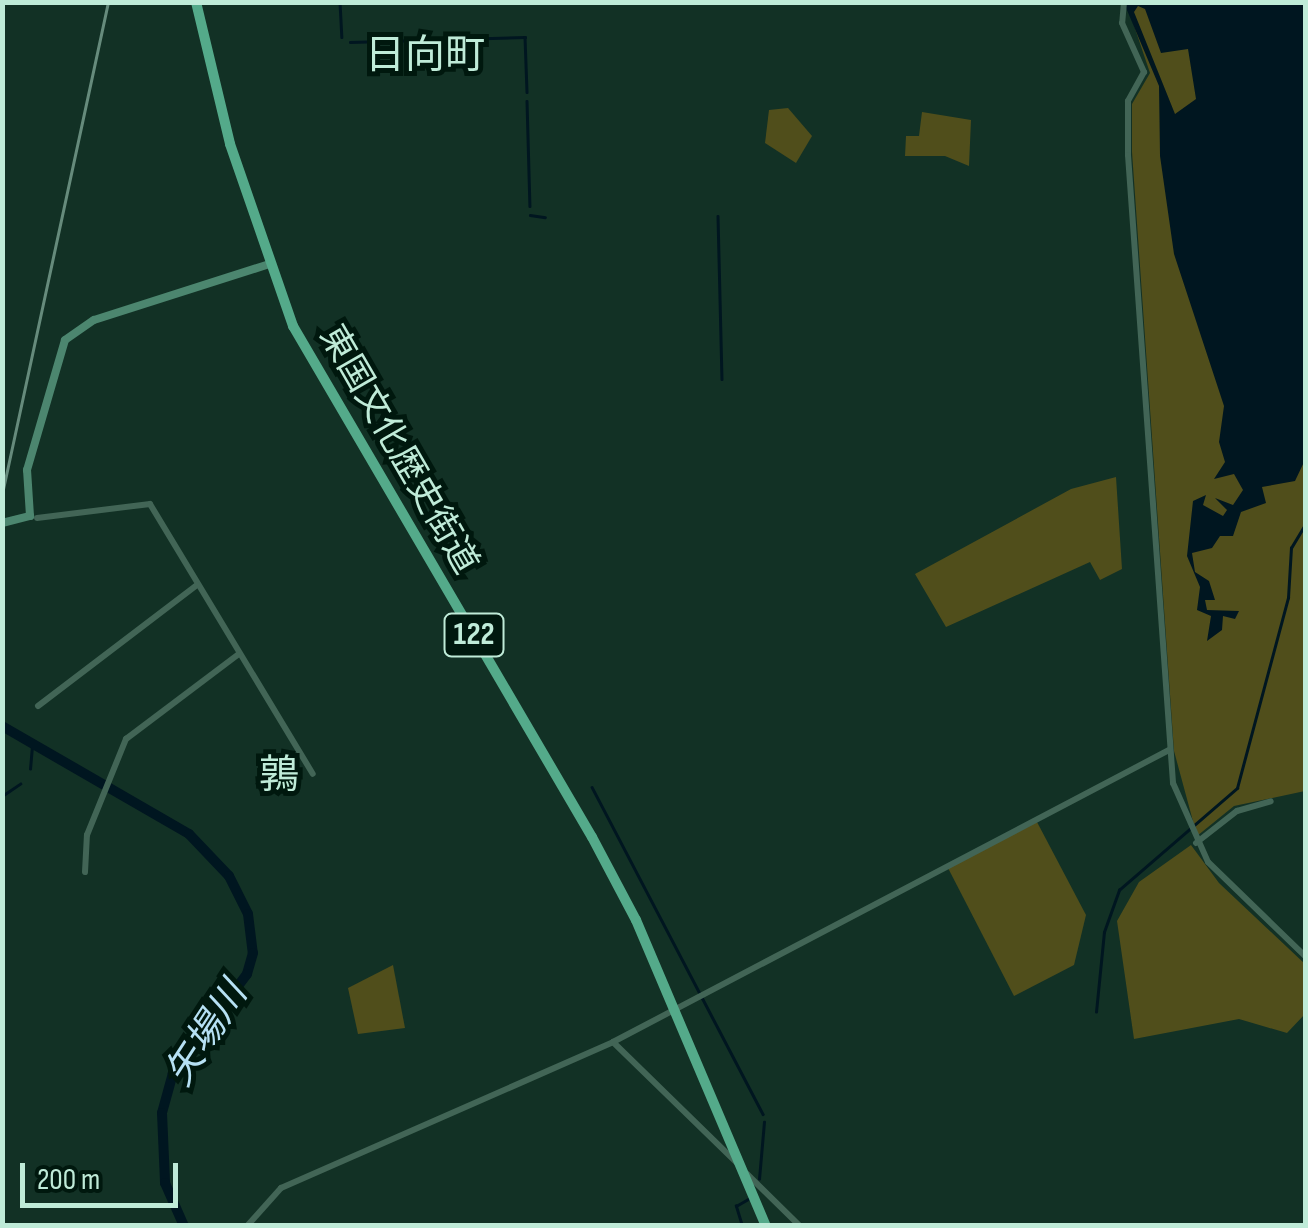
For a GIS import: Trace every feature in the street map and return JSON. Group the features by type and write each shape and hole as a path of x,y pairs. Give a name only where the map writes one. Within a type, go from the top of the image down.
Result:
{"highway":[{"name":"東国文化歴史街道","path":"196,2 228,136 270,264 314,366 592,836 674,1010 766,1226"}],"main road":[{"path":"2,523 30,516 26,477 62,344 88,323 270,264"}],"street":[{"path":"1123,6 1144,76 1128,101 1128,155 1169,750 1185,822 1194,840 1221,878 1306,957"},
{"path":"37,518 150,504 312,774"},
{"path":"38,706 197,585"},
{"path":"85,872 96,810 114,765 138,725 239,654"},
{"path":"247,1226 281,1188 612,1042 1169,750"},
{"path":"1194,840 1237,811 1270,801"},
{"path":"612,1042 800,1226"}],"shaded area":[{"path":"1126,2 1305,3 1305,791 1234,806 1197,836 1174,751 1132,152 1132,104 1150,73"},
{"path":"788,108 812,136 796,163 765,143 769,110"},
{"path":"922,112 971,120 969,166 945,156 905,156 906,136 919,136"},
{"path":"1116,477 1122,569 1100,580 1090,562 946,627 915,574 1071,489"},
{"path":"1037,822 1086,915 1074,965 1014,996 948,868"},
{"path":"1191,845 1219,883 1305,964 1305,1014 1287,1033 1239,1019 1134,1039 1117,921 1139,882"},
{"path":"393,965 405,1028 358,1034 348,988"}],"water":[{"path":"1124,3 1305,3 1305,460 1295,481 1262,487 1266,503 1241,512 1233,536 1220,536 1212,548 1192,553 1195,572 1209,581 1215,600 1205,600 1207,610 1239,611 1235,619 1223,616 1222,630 1207,641 1211,616 1197,610 1200,587 1187,556 1193,501 1206,495 1203,505 1223,516 1227,510 1215,498 1233,505 1243,490 1234,474 1214,479 1225,462 1219,442 1224,406 1174,254 1160,156 1159,86","holes":["1138,6 1145,9 1161,53 1188,49 1196,99 1175,114 1134,12"]}],"waterway":[{"path":"340,2 342,37"},
{"path":"350,42 525,37 527,92"},
{"path":"527,101 530,206"},
{"path":"530,215 545,217"},
{"path":"718,216 722,379"},
{"path":"1096,1012 1104,932 1119,890 1237,788 1288,598 1291,548 1306,523"},
{"name":"矢場川","path":"2,726 189,834 229,876 248,914 253,953 247,974 173,1073 162,1113 165,1183 184,1226"},
{"path":"30,769 32,747"},
{"path":"2,796 20,784"},
{"path":"592,787 763,1114"},
{"path":"759,1179 764,1122"},
{"path":"742,1226 736,1206 748,1199"}],"railway":[{"path":"2,494 108,2"}],"district":[{"name":"日向町","path":"425,56"},
{"name":"鶉","path":"279,776"}]}
